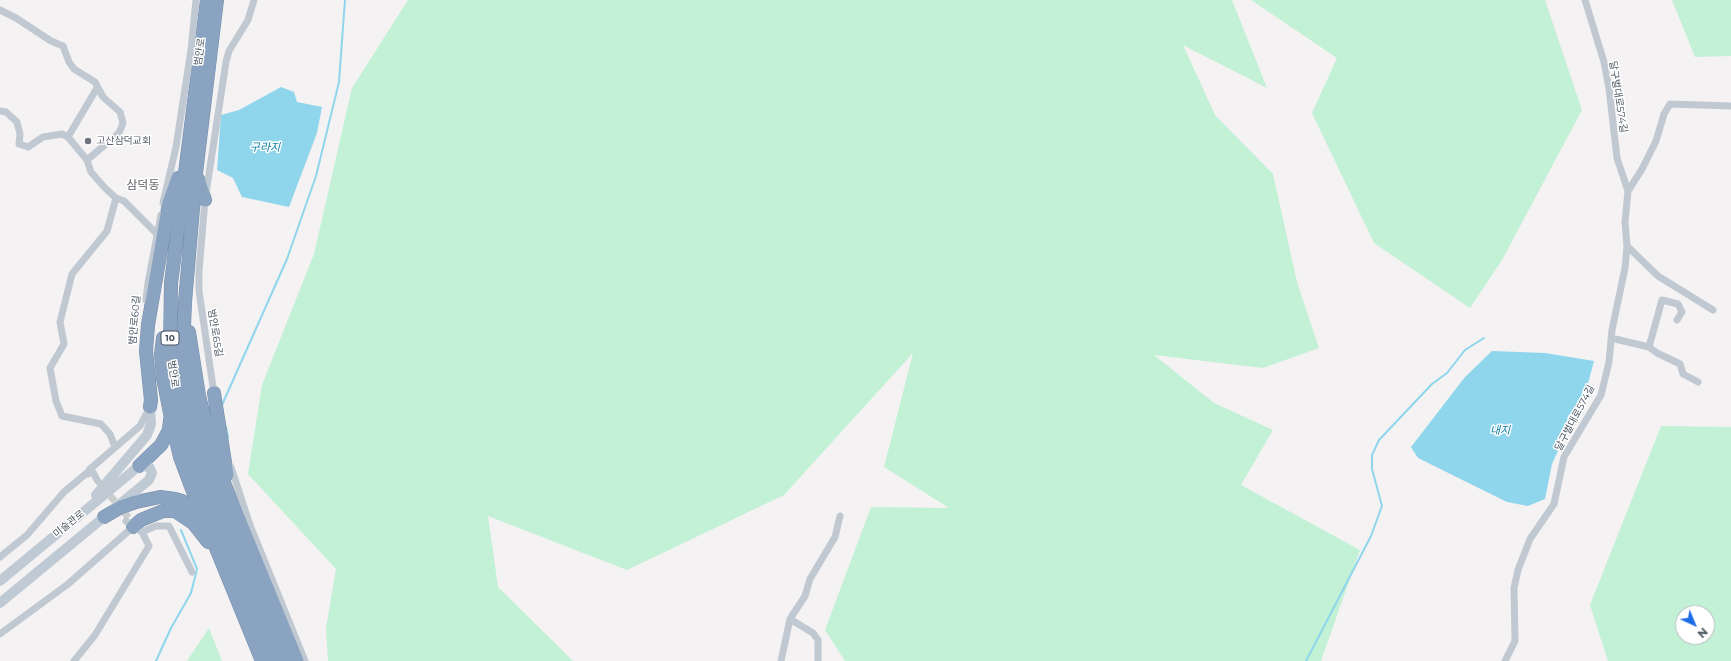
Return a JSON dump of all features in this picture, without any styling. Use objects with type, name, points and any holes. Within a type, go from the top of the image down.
[{"type":"highway","name":"범안로","points":[[207,0],[171,283],[170,351],[186,443],[202,490],[272,661]]},
{"type":"highway","name":"범안로","points":[[217,0],[196,173],[184,302],[183,350],[188,391],[199,440],[214,486],[286,661]]},
{"type":"highway","points":[[153,406],[151,400],[146,351],[148,324],[169,203],[187,150]]},
{"type":"highway","points":[[196,173],[204,200]]},
{"type":"highway","points":[[171,283],[161,354],[163,378],[171,418],[184,468],[262,661]]},
{"type":"highway","points":[[184,302],[202,411],[212,448],[231,500],[297,661]]},
{"type":"highway","points":[[209,393],[231,500]]},
{"type":"highway","points":[[139,466],[161,445],[169,430],[171,418]]},
{"type":"highway","points":[[104,517],[136,502],[160,497],[175,498],[182,501],[203,518]]},
{"type":"highway","points":[[132,524],[163,511],[175,511],[198,528],[218,555]]},
{"type":"main road","points":[[73,520],[147,435],[151,424],[153,406]]},
{"type":"main road","name":"미술관로","points":[[0,581],[139,466],[150,468],[152,473],[151,478],[0,603]]},
{"type":"street","name":"범안로60길","points":[[153,406],[145,393],[141,358],[148,283],[176,147],[191,50],[196,0]]},
{"type":"street","name":"범안로65길","points":[[254,0],[248,20],[229,51],[226,62],[204,200],[199,291],[209,393],[250,525],[305,661]]},
{"type":"street","name":"달구벌대로574길","points":[[1505,661],[1515,641],[1514,588],[1518,570],[1530,539],[1554,504],[1564,457],[1601,395],[1609,362],[1611,338],[1627,246],[1625,222],[1628,191],[1617,158],[1609,88],[1604,62],[1585,0]]},
{"type":"street","points":[[0,10],[16,18],[51,41],[64,46],[69,62],[74,69],[95,82],[103,97],[120,112],[122,123],[119,133],[87,160]]},
{"type":"street","points":[[68,137],[97,88]]},
{"type":"street","points":[[1628,191],[1642,169],[1656,141],[1664,114],[1670,104],[1731,106]]},
{"type":"street","points":[[0,111],[6,112],[17,122],[20,134],[19,144],[28,147],[43,137],[62,134],[68,137],[87,160],[91,172],[105,188],[116,198],[124,201],[157,234]]},
{"type":"street","points":[[115,447],[110,434],[101,424],[62,416],[56,401],[50,368],[64,344],[60,322],[72,274],[107,231],[116,198]]},
{"type":"street","points":[[1627,246],[1658,276],[1713,310]]},
{"type":"street","points":[[1678,304],[1684,293]]},
{"type":"street","points":[[1649,347],[1662,300],[1678,304],[1682,312],[1677,320]]},
{"type":"street","points":[[1611,338],[1649,347],[1657,354],[1680,364],[1683,374],[1698,382]]},
{"type":"street","points":[[0,557],[26,535],[64,492],[140,426],[153,406]]},
{"type":"street","points":[[88,472],[96,481]]},
{"type":"street","points":[[781,661],[790,619],[805,596],[810,579],[835,537],[840,516]]},
{"type":"street","points":[[74,661],[96,634],[149,546],[132,524]]},
{"type":"street","points":[[0,634],[68,584],[132,524],[169,526],[192,572]]},
{"type":"street","points":[[790,619],[813,633],[818,640],[818,661]]},
{"type":"green space","points":[[408,0],[1232,0],[1267,88],[1183,45],[1215,115],[1273,174],[1297,282],[1319,348],[1263,368],[1154,355],[1214,403],[1273,430],[1241,485],[1360,550],[1321,661],[845,661],[825,630],[871,507],[949,508],[884,467],[913,353],[784,495],[627,570],[488,516],[498,587],[573,661],[328,661],[326,629],[336,569],[248,474],[262,385],[314,254],[352,88]]},
{"type":"green space","points":[[1251,0],[1545,0],[1582,110],[1502,260],[1470,308],[1374,243],[1312,113],[1337,58]]},
{"type":"green space","points":[[1672,0],[1731,0],[1731,56],[1695,57]]},
{"type":"green space","points":[[1661,426],[1731,427],[1731,661],[1608,661],[1590,605]]},
{"type":"green space","points":[[209,628],[222,661],[187,661]]},
{"type":"water","name":"구라지","points":[[281,87],[294,92],[297,102],[322,107],[317,133],[289,207],[242,197],[233,178],[217,170],[221,115],[239,110]]},
{"type":"water","name":"내지","points":[[1492,351],[1545,353],[1594,361],[1587,387],[1552,464],[1545,499],[1528,506],[1507,502],[1418,458],[1411,447],[1465,377]]},
{"type":"waterway","points":[[222,405],[287,259],[316,176],[339,82],[345,0]]},
{"type":"waterway","points":[[1306,661],[1371,536],[1382,506],[1372,469],[1372,455],[1379,440],[1432,384],[1447,373],[1465,350],[1484,338]]},
{"type":"waterway","points":[[226,427],[228,438]]},
{"type":"waterway","points":[[156,661],[171,628],[191,593],[197,569],[181,530]]},
{"type":"tunnel","points":[[97,480],[129,518]]},
{"type":"place","name":"고산삼덕교회","points":[[88,141]]},
{"type":"district","name":"삼덕동","points":[[143,185]]}]
